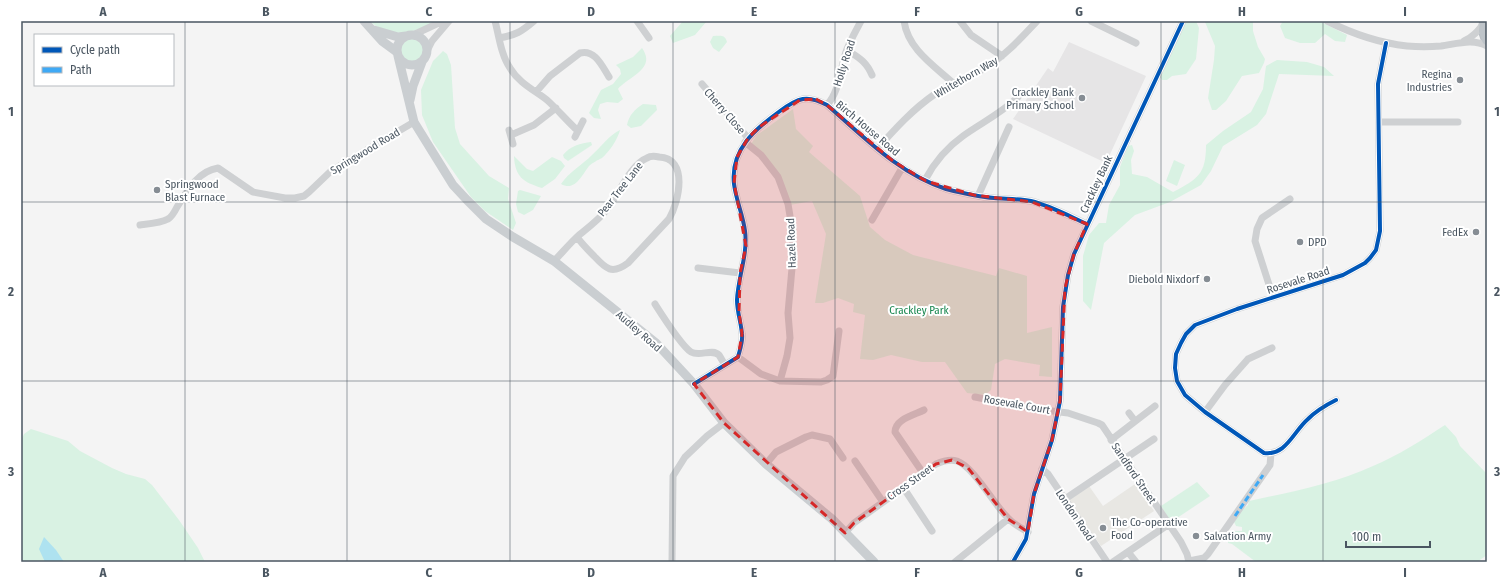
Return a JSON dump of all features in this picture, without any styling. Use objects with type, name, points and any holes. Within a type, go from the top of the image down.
[{"type":"highway","points":[[1485,21],[1484,31],[1487,40]]},
{"type":"main road","points":[[364,21],[371,29],[397,54],[402,61],[407,64],[416,65],[424,58],[426,45],[418,36],[411,35],[398,37],[371,29]]},
{"type":"main road","points":[[397,54],[400,41],[411,35]]},
{"type":"main road","name":"Audley Road","points":[[397,54],[414,122],[453,185],[467,200],[486,219],[512,237],[554,261],[656,343],[694,384],[724,423],[766,464],[820,508],[874,562]]},
{"type":"main road","name":"Audley Road","points":[[410,104],[413,86],[424,58]]},
{"type":"street","points":[[411,35],[443,21]]},
{"type":"street","points":[[424,58],[432,41],[449,21]]},
{"type":"street","points":[[495,21],[509,67],[524,84],[556,108],[576,134],[583,121]]},
{"type":"street","points":[[499,38],[519,33],[526,29],[534,21]]},
{"type":"street","points":[[637,21],[649,38]]},
{"type":"street","name":"Holly Road","points":[[827,105],[836,90],[847,50],[861,21]]},
{"type":"street","points":[[904,21],[908,36],[916,49],[953,83]]},
{"type":"street","name":"Whitethorn Way","points":[[877,149],[910,114],[934,94],[983,69],[1002,56],[1037,21]]},
{"type":"street","points":[[1091,21],[1136,43]]},
{"type":"street","name":"Crackley Bank","points":[[1013,562],[1023,545],[1028,532],[1034,494],[1052,440],[1060,401],[1063,307],[1074,254],[1183,21]]},
{"type":"street","points":[[1328,21],[1363,37],[1386,43],[1422,47],[1474,42],[1487,46]]},
{"type":"street","points":[[1460,43],[1474,35],[1485,21]]},
{"type":"street","points":[[963,22],[971,35],[1002,56]]},
{"type":"street","name":"Rosevale Road","points":[[1271,454],[1260,451],[1205,412],[1185,395],[1176,380],[1176,354],[1186,334],[1195,325],[1237,309],[1343,275],[1365,263],[1376,250],[1380,230],[1378,84],[1386,43]]},
{"type":"street","points":[[847,50],[867,65],[872,75]]},
{"type":"street","points":[[536,92],[550,76],[580,53],[585,51],[590,52],[593,55],[609,77]]},
{"type":"street","name":"Cherry Close","points":[[702,84],[746,140]]},
{"type":"street","points":[[925,180],[933,166],[949,147],[1001,112],[1018,97]]},
{"type":"street","name":"Birch House Road","points":[[738,357],[742,344],[742,334],[737,301],[740,273],[746,246],[745,229],[734,183],[734,170],[737,157],[746,140],[759,127],[792,102],[812,99],[827,105],[877,149],[902,168],[925,180],[946,188],[978,196],[1017,199],[1032,202],[1061,211],[1087,224]]},
{"type":"street","points":[[513,144],[510,132],[534,125],[556,108]]},
{"type":"street","name":"Springwood Road","points":[[140,225],[167,220],[172,216],[188,189],[199,177],[210,169],[218,168],[253,192],[285,198],[304,196],[331,171],[414,122]]},
{"type":"street","points":[[1379,122],[1458,122]]},
{"type":"street","points":[[978,196],[1009,127]]},
{"type":"street","name":"Hazel Road","points":[[746,140],[761,155],[778,177],[788,204],[792,228],[794,257],[788,313],[790,338],[780,381]]},
{"type":"street","name":"Pear Tree Lane","points":[[554,261],[577,237],[607,210],[634,168],[640,162],[647,158],[663,157],[670,159],[675,164],[678,171],[678,186],[676,204],[673,212],[669,219],[628,263],[615,270],[604,267],[577,237]]},
{"type":"street","points":[[872,220],[902,168]]},
{"type":"street","points":[[1273,297],[1255,241],[1257,229],[1262,218],[1290,199]]},
{"type":"street","points":[[698,268],[740,273]]},
{"type":"street","points":[[655,304],[689,349],[697,354],[715,352],[718,354],[725,366]]},
{"type":"street","points":[[694,384],[738,357],[761,374],[780,381],[821,382],[827,380],[833,376],[839,331]]},
{"type":"street","points":[[1205,412],[1225,385],[1248,359],[1272,348]]},
{"type":"street","name":"Rosevale Court","points":[[975,397],[1036,409],[1058,411]]},
{"type":"street","points":[[1189,561],[1204,558],[1263,476],[1270,465],[1271,454],[1284,447],[1308,419],[1326,405],[1336,400]]},
{"type":"street","points":[[1111,440],[1155,406]]},
{"type":"street","points":[[923,473],[895,432],[895,429],[898,422],[924,410]]},
{"type":"street","name":"Sandford Street","points":[[1058,411],[1068,412],[1098,422],[1102,425],[1181,542],[1189,561]]},
{"type":"street","points":[[1129,414],[1136,421]]},
{"type":"street","points":[[672,562],[673,476],[685,457],[707,436],[724,423]]},
{"type":"street","points":[[766,464],[776,452],[812,435],[830,439],[843,458]]},
{"type":"street","points":[[1065,499],[1154,439]]},
{"type":"street","name":"Cross Street","points":[[845,533],[854,523],[923,473],[941,461],[952,460],[959,462],[968,468],[1008,519],[1028,532]]},
{"type":"street","points":[[855,461],[883,502]]},
{"type":"street","name":"London Road","points":[[1042,469],[1048,474],[1107,562]]},
{"type":"street","points":[[903,487],[932,531]]},
{"type":"street","points":[[955,562],[1008,519]]},
{"type":"street","points":[[1114,562],[1169,524]]},
{"type":"street","points":[[1128,552],[1136,562]]},
{"type":"highlighted area","points":[[816,99],[827,105],[893,161],[926,181],[974,195],[1032,202],[1087,224],[1074,254],[1065,288],[1060,401],[1052,440],[1034,494],[1028,532],[1008,519],[968,468],[952,460],[936,464],[854,523],[845,533],[724,423],[694,384],[738,357],[742,334],[739,312],[740,273],[746,246],[734,183],[737,157],[748,138],[759,127],[800,100]]},
{"type":"shaded area","name":"Crackley Bank Primary School","points":[[1069,42],[1146,76],[1106,163],[1013,119],[1048,68],[1053,72]]},
{"type":"shaded area","points":[[1135,484],[1154,511],[1101,546],[1069,500],[1089,486],[1103,506]]},
{"type":"green space","points":[[369,21],[438,21],[420,29],[403,33],[395,33],[378,27]]},
{"type":"green space","points":[[683,21],[707,21],[695,35],[673,43],[670,36]]},
{"type":"green space","points":[[1186,21],[1196,21],[1199,28],[1196,59],[1186,74],[1172,76],[1167,80],[1162,80],[1160,77]]},
{"type":"green space","points":[[1253,21],[1253,31],[1258,47],[1265,59],[1259,73],[1242,76],[1226,101],[1216,110],[1212,110],[1208,98],[1215,46],[1205,22]]},
{"type":"green space","points":[[1283,21],[1319,21],[1347,35],[1345,42],[1335,41],[1325,34],[1315,43],[1300,43],[1285,38],[1280,26]]},
{"type":"green space","points":[[713,36],[722,36],[726,39],[727,42],[719,52],[713,48],[710,42]]},
{"type":"green space","points":[[412,39],[420,42],[423,50],[420,58],[412,61],[404,58],[401,50],[404,42]]},
{"type":"green space","points":[[642,48],[646,55],[646,62],[644,67],[639,72],[618,89],[623,99],[618,103],[607,102],[600,104],[598,110],[601,119],[594,118],[589,113],[601,90],[613,84],[621,74],[620,69],[616,65],[633,57]]},
{"type":"green space","points":[[443,51],[447,54],[451,65],[455,128],[460,144],[489,176],[509,188],[508,199],[516,223],[513,230],[485,211],[471,197],[433,142],[422,115],[421,90],[433,61]]},
{"type":"green space","points":[[1277,60],[1307,62],[1324,67],[1334,76],[1279,74],[1266,114],[1257,125],[1223,146],[1211,171],[1201,185],[1170,202],[1135,215],[1104,243],[1091,310],[1083,301],[1083,256],[1089,235],[1099,223],[1106,223],[1109,205],[1120,185],[1120,167],[1128,146],[1132,145],[1134,151],[1131,160],[1132,174],[1147,177],[1173,192],[1189,183],[1199,174],[1202,169],[1206,155],[1206,145],[1223,131],[1251,112],[1263,89],[1266,66]]},
{"type":"green space","points":[[643,104],[656,105],[657,110],[641,126],[631,128],[627,125],[629,118],[635,110]]},
{"type":"green space","name":"Crackley Park","points":[[793,109],[796,129],[813,146],[809,152],[860,196],[870,227],[885,240],[913,255],[996,276],[999,268],[1027,276],[1027,333],[1052,327],[1052,377],[1039,376],[1040,365],[1005,359],[995,364],[991,390],[985,395],[967,393],[945,362],[922,362],[891,355],[873,360],[860,359],[865,315],[853,312],[854,304],[838,298],[823,303],[815,303],[826,234],[812,201],[790,205],[785,190],[751,144],[757,135]]},
{"type":"green space","points":[[620,130],[615,141],[607,152],[602,158],[589,166],[578,181],[570,186],[561,184],[609,138]]},
{"type":"green space","points":[[591,142],[592,145],[568,161],[564,158],[563,155],[572,147]]},
{"type":"green space","points":[[514,156],[527,169],[533,171],[552,157],[561,161],[565,166],[555,179],[542,188],[521,178],[516,169]]},
{"type":"green space","points":[[1174,160],[1185,165],[1177,186],[1166,181]]},
{"type":"green space","points":[[520,190],[541,196],[533,210],[524,215],[518,212],[516,204],[518,191]]},
{"type":"green space","points":[[1445,425],[1456,437],[1460,446],[1487,474],[1487,555],[1477,562],[1256,562],[1232,544],[1228,543],[1228,539],[1233,531],[1242,531],[1242,527],[1236,526],[1234,522],[1239,513],[1248,505],[1249,501],[1312,487],[1343,478],[1383,462],[1419,442]]},
{"type":"green space","points":[[31,429],[68,441],[80,451],[112,468],[126,474],[145,479],[152,485],[179,520],[198,548],[205,562],[21,562],[21,441],[24,434]]},
{"type":"green space","points":[[1197,482],[1210,496],[1171,522],[1161,506]]},
{"type":"water","points":[[44,537],[56,550],[64,562],[45,562],[39,549]]},
{"type":"marked path","points":[[1235,516],[1263,475]]},
{"type":"cycle path","points":[[1013,562],[1026,539],[1034,494],[1052,440],[1060,401],[1063,307],[1068,275],[1074,254],[1183,21]]},
{"type":"cycle path","points":[[1336,400],[1321,408],[1311,416],[1284,447],[1272,453],[1264,453],[1205,412],[1185,395],[1177,381],[1175,368],[1176,354],[1186,334],[1195,325],[1237,309],[1343,275],[1365,263],[1376,250],[1380,231],[1378,84],[1386,43]]},
{"type":"cycle path","points":[[694,384],[738,357],[742,343],[737,300],[746,240],[734,184],[736,161],[740,151],[753,133],[780,111],[798,100],[814,99],[827,105],[869,142],[897,164],[929,182],[946,189],[976,196],[1031,201],[1053,208],[1087,224]]},
{"type":"place","name":"Regina Industries","points":[[1460,80]]},
{"type":"place","name":"Crackley Bank Primary School","points":[[1082,98]]},
{"type":"place","name":"Springwood Blast Furnace","points":[[157,190]]},
{"type":"place","name":"FedEx","points":[[1476,232]]},
{"type":"place","name":"DPD","points":[[1300,242]]},
{"type":"place","name":"Diebold Nixdorf","points":[[1207,279]]},
{"type":"place","name":"The Co-operative Food","points":[[1103,528]]},
{"type":"place","name":"Salvation Army","points":[[1196,536]]}]
